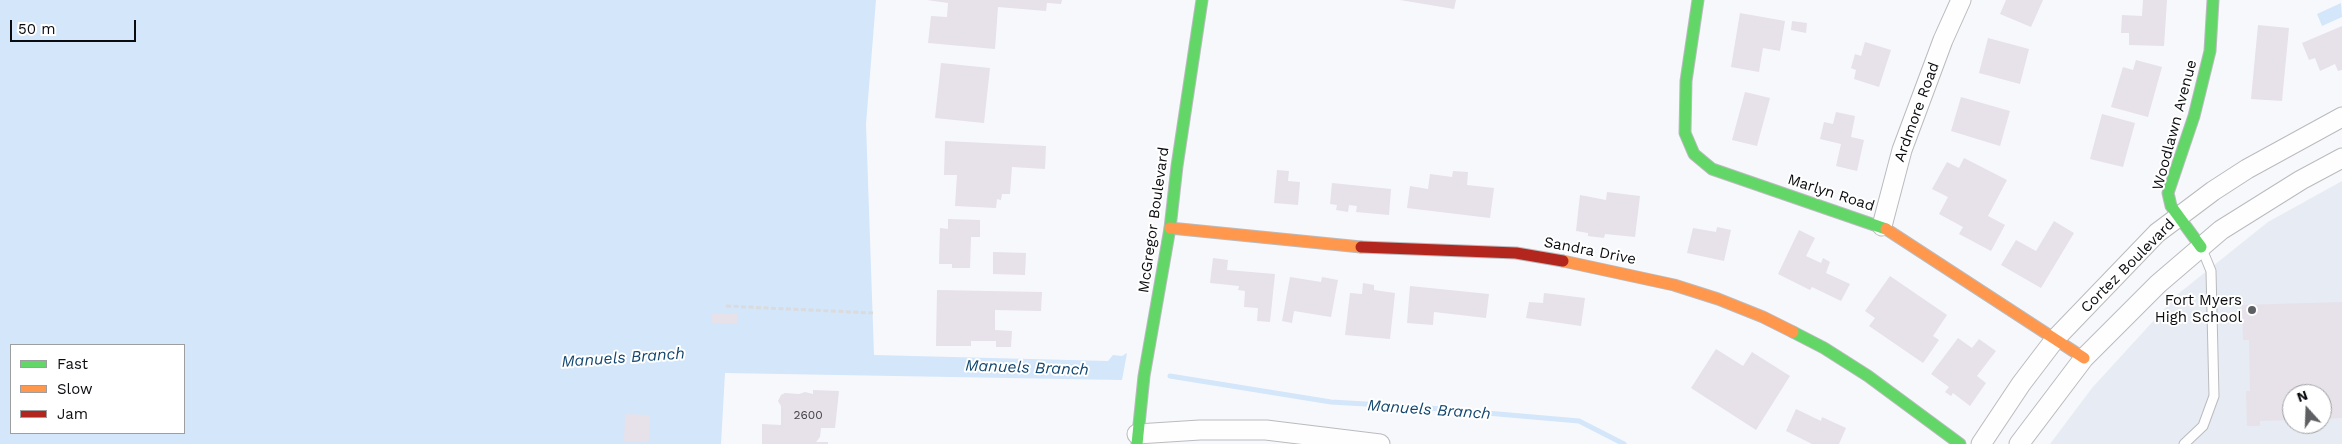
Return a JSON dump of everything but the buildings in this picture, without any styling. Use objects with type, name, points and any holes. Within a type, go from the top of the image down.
[{"type":"street","name":"McGregor Boulevard","points":[[1137,439],[1144,376],[1170,228],[1177,166],[1202,0]]},
{"type":"street","name":"Marlyn Road","points":[[1698,0],[1686,81],[1685,133],[1694,154],[1712,169],[1743,181],[1882,226],[2084,358]]},
{"type":"street","name":"Ardmore Road","points":[[1882,226],[1902,150],[1943,40],[1961,0]]},
{"type":"street","name":"Woodlawn Avenue","points":[[2201,247],[2171,206],[2168,193],[2194,116],[2210,51],[2213,0]]},
{"type":"street","name":"Cortez Boulevard","points":[[1981,444],[2021,384],[2056,338],[2151,240],[2178,216],[2247,169],[2305,136],[2342,118]]},
{"type":"street","points":[[2019,444],[2084,358],[2158,284],[2201,247],[2237,220],[2301,180],[2342,158]]},
{"type":"street","name":"Sandra Drive","points":[[1170,228],[1336,246],[1516,253],[1584,264],[1674,285],[1727,302],[1797,333],[1868,376],[1960,444]]},
{"type":"street","points":[[1137,439],[1200,430],[1266,430],[1380,444]]},
{"type":"lane","points":[[2184,444],[2203,426],[2214,396],[2211,271],[2201,247]]},
{"type":"path","points":[[726,306],[872,313]]},
{"type":"shaded area","name":"Fort Myers High School","points":[[2342,181],[2342,444],[2050,444],[2092,388],[2178,294],[2268,222]]},
{"type":"water","points":[[0,0],[876,0],[866,124],[874,355],[1108,361],[1113,355],[1122,356],[1127,353],[1122,380],[725,373],[721,444],[0,444]]},
{"type":"water","points":[[2341,3],[2342,17],[2322,26],[2317,14]]},
{"type":"waterway","name":"Manuels Branch","points":[[1170,376],[1331,402],[1417,407],[1579,421],[1624,444]]},
{"type":"traffic: fast","points":[[1137,444],[1144,376],[1170,228],[1177,166],[1202,0]]},
{"type":"traffic: fast","points":[[1698,0],[1686,81],[1685,133],[1694,154],[1712,169],[1886,229]]},
{"type":"traffic: fast","points":[[2201,247],[2171,206],[2168,193],[2194,116],[2210,51],[2213,0]]},
{"type":"traffic: fast","points":[[1793,332],[1824,348],[1868,376],[1960,444]]},
{"type":"traffic: slow","points":[[1170,228],[1361,247]]},
{"type":"traffic: slow","points":[[1886,229],[2084,358]]},
{"type":"traffic: slow","points":[[1563,261],[1674,285],[1718,299],[1763,317],[1793,332]]},
{"type":"traffic: jam","points":[[1361,247],[1516,253],[1563,261]]},
{"type":"place","name":"Fort Myers High School","points":[[2252,310]]}]
